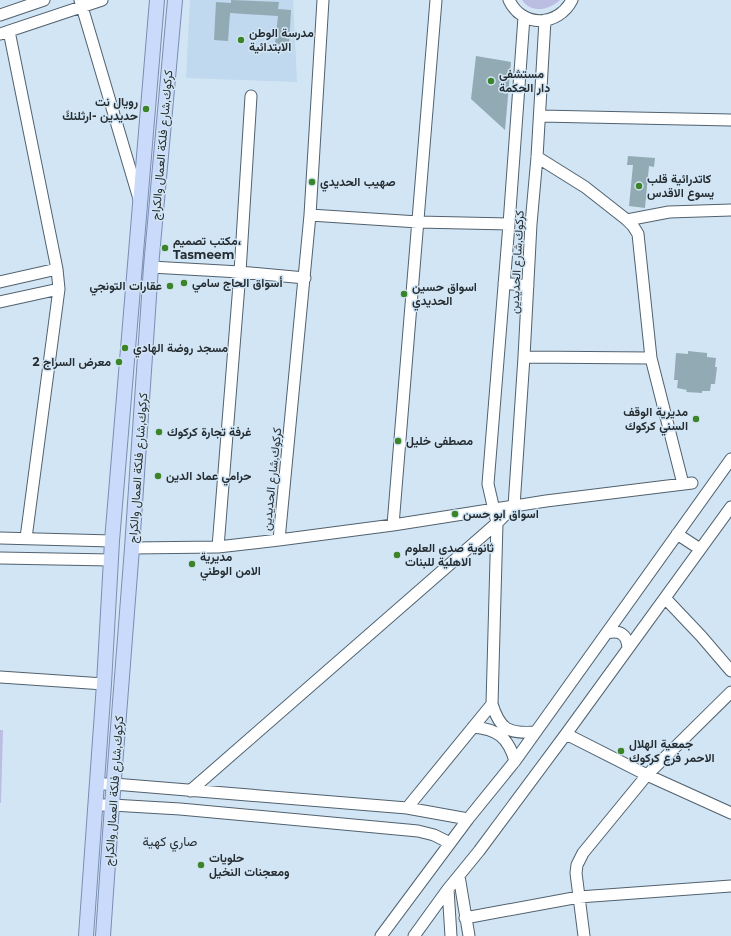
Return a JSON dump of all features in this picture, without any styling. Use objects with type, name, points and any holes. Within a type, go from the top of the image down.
[{"type":"main road","name":"كركوك,شارع فلكة العمال والكراج","points":[[86,936],[94,805],[104,684],[112,541],[157,0]]},
{"type":"main road","name":"كركوك,شارع فلكة العمال والكراج","points":[[103,936],[151,267],[175,0]]},
{"type":"street","points":[[0,14],[18,4],[44,0]]},
{"type":"street","points":[[26,538],[59,289],[57,269],[4,32],[81,3],[102,0]]},
{"type":"street","name":"كركوك,شارع الحديدين","points":[[279,540],[305,278],[323,0]]},
{"type":"street","points":[[393,525],[436,0]]},
{"type":"street","points":[[509,0],[516,12],[524,17],[534,20],[554,18],[561,14],[573,0]]},
{"type":"street","points":[[81,3],[140,205]]},
{"type":"street","name":"كركوك,شارع الحديدين","points":[[492,704],[496,523],[488,484],[524,17]]},
{"type":"street","name":"كركوك,شارع الحديدين","points":[[514,506],[545,20]]},
{"type":"street","points":[[218,547],[240,272],[251,96]]},
{"type":"street","points":[[540,116],[731,120]]},
{"type":"street","points":[[132,548],[218,547],[279,540],[393,525],[546,501],[688,484],[651,358],[638,234],[627,220],[585,187],[537,157]]},
{"type":"street","points":[[627,220],[669,212],[731,210]]},
{"type":"street","name":"كركوك,شارع الحديدين","points":[[310,215],[418,222],[509,224]]},
{"type":"street","points":[[151,267],[240,272],[305,278]]},
{"type":"street","points":[[0,282],[57,269]]},
{"type":"street","points":[[504,283],[528,286]]},
{"type":"street","points":[[0,302],[59,289]]},
{"type":"street","points":[[524,357],[651,358]]},
{"type":"street","points":[[381,936],[468,819],[515,761],[731,458]]},
{"type":"street","points":[[190,791],[514,506]]},
{"type":"street","points":[[414,936],[566,734],[731,507]]},
{"type":"street","points":[[677,534],[700,549]]},
{"type":"street","points":[[0,538],[112,541]]},
{"type":"street","points":[[0,558],[111,560]]},
{"type":"street","points":[[665,598],[701,636],[731,671]]},
{"type":"street","points":[[607,633],[617,632],[623,634],[627,641],[628,648]]},
{"type":"street","points":[[0,677],[104,684]]},
{"type":"street","points":[[584,936],[576,873],[580,858],[647,775],[731,692]]},
{"type":"street","points":[[407,808],[492,704],[499,722],[511,731],[520,734],[536,732]]},
{"type":"street","points":[[473,727],[490,730],[503,738],[509,745],[515,761]]},
{"type":"street","points":[[566,734],[647,775],[731,813]]},
{"type":"street","points":[[96,784],[114,784],[407,808],[468,819]]},
{"type":"street","points":[[94,805],[180,809],[418,831],[434,835],[450,843]]},
{"type":"street","points":[[459,876],[469,936]]},
{"type":"street","points":[[465,918],[578,897],[731,886]]},
{"type":"street","points":[[448,889],[451,936]]},
{"type":"shaded area","name":"مدرسة الوطن الابتدائية","points":[[190,0],[293,0],[297,82],[186,78]]},
{"type":"shaded area","points":[[522,0],[560,0],[546,8],[536,9],[526,4]]},
{"type":"shaded area","points":[[0,730],[3,730],[1,803],[0,803]]},
{"type":"building","points":[[231,0],[279,2],[278,9],[291,10],[289,45],[275,44],[278,16],[230,13],[228,41],[214,40],[216,2],[231,3]]},
{"type":"building","name":"مستشفى دار الحكمة","points":[[476,56],[511,62],[505,130],[471,99]]},
{"type":"building","name":"كاتدرائية قلب يسوع الاقدس","points":[[628,156],[655,158],[654,167],[649,166],[645,208],[629,206],[633,165],[627,165]]},
{"type":"building","points":[[688,351],[707,353],[707,357],[716,358],[715,367],[717,367],[715,384],[711,384],[710,391],[702,391],[702,393],[686,392],[687,390],[677,388],[678,380],[674,380],[676,353],[688,354]]},
{"type":"place","name":"مدرسة الوطن الابتدائية","points":[[241,40]]},
{"type":"place","name":"مستشفى دار الحكمة","points":[[491,81]]},
{"type":"place","name":"رويال نت حديدين -ارثلنكً","points":[[146,109]]},
{"type":"place","name":"صهيب الحديدي","points":[[312,182]]},
{"type":"place","name":"كاتدرائية قلب يسوع الاقدس","points":[[639,186]]},
{"type":"place","name":"مكتب تصميم، Tasmeem","points":[[165,248]]},
{"type":"place","name":"أسواق الحاج سامي","points":[[184,283]]},
{"type":"place","name":"عقارات التونجي","points":[[170,286]]},
{"type":"place","name":"اسواق حسين الحديدي","points":[[404,294]]},
{"type":"place","name":"مسجد روضة الهادي","points":[[125,348]]},
{"type":"place","name":"معرض السراج 2","points":[[119,362]]},
{"type":"place","name":"مديرية الوقف السني كركوك","points":[[696,419]]},
{"type":"place","name":"غرفة تجارة كركوك","points":[[159,432]]},
{"type":"place","name":"مصطفى خليل","points":[[398,441]]},
{"type":"place","name":"حرامي عماد الدين","points":[[158,476]]},
{"type":"place","name":"اسواق ابو حسن","points":[[455,514]]},
{"type":"place","name":"ثانوية صدى العلوم الاهلية للبنات","points":[[397,555]]},
{"type":"place","name":"مديرية الامن الوطني","points":[[192,564]]},
{"type":"place","name":"جمعية الهلال الاحمر فرع كركوك","points":[[621,751]]},
{"type":"place","name":"حلويات ومعجنات النخيل","points":[[201,865]]},
{"type":"district","name":"صاري كهية","points":[[170,841]]}]
